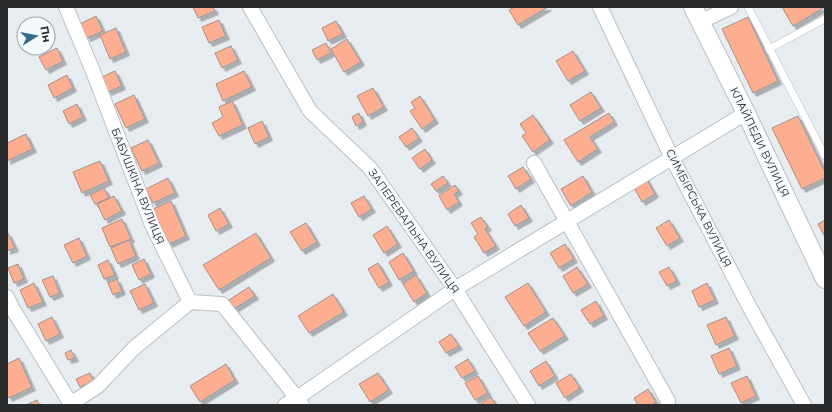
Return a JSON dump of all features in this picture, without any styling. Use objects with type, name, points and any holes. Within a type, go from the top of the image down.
[{"type":"street","name":"БАБУШКІНА ВУЛИЦЯ","points":[[66,7],[152,225],[190,302]]},
{"type":"street","name":"ЗАПЕРЕВАЛЬНА ВУЛИЦЯ","points":[[250,7],[310,111],[370,168],[455,288],[528,405]]},
{"type":"street","name":"СИМБІРСЬКА ВУЛИЦЯ","points":[[600,7],[672,158],[750,308],[804,405]]},
{"type":"street","points":[[696,15],[731,7]]},
{"type":"street","name":"КЛАЙПЕДИ ВУЛИЦЯ","points":[[696,15],[746,113],[825,279]]},
{"type":"street","points":[[285,405],[299,401],[455,288],[746,113]]},
{"type":"street","points":[[534,163],[665,403]]},
{"type":"street","points":[[7,298],[70,404],[98,386],[134,348],[190,302],[222,304],[299,401]]},
{"type":"lane","points":[[748,7],[825,156]]},
{"type":"lane","points":[[769,49],[825,19]]},
{"type":"building","points":[[193,7],[213,7],[215,11],[198,18]]},
{"type":"building","points":[[514,7],[548,7],[518,25],[509,10]]},
{"type":"building","points":[[782,7],[825,7],[793,26]]},
{"type":"building","points":[[96,16],[103,31],[87,38],[80,24]]},
{"type":"building","points":[[748,17],[778,81],[753,93],[722,29]]},
{"type":"building","points":[[219,20],[226,36],[209,43],[202,27]]},
{"type":"building","points":[[336,21],[343,34],[328,41],[322,28]]},
{"type":"building","points":[[116,28],[126,52],[110,59],[100,35]]},
{"type":"building","points":[[347,39],[361,62],[344,72],[331,49]]},
{"type":"building","points":[[326,43],[331,53],[317,60],[312,50]]},
{"type":"building","points":[[231,46],[238,60],[222,68],[215,53]]},
{"type":"building","points":[[56,48],[63,61],[46,70],[39,57],[56,56]]},
{"type":"building","points":[[573,51],[585,71],[568,81],[556,61]]},
{"type":"building","points":[[115,71],[122,86],[108,92],[102,77]]},
{"type":"building","points":[[244,71],[252,87],[223,101],[216,84]]},
{"type":"building","points":[[67,75],[73,88],[54,98],[48,85]]},
{"type":"building","points":[[373,88],[384,107],[368,116],[357,96]]},
{"type":"building","points":[[591,92],[601,108],[580,121],[570,105]]},
{"type":"building","points":[[134,95],[145,119],[126,128],[115,104]]},
{"type":"building","points":[[420,96],[435,120],[422,129],[410,111],[415,108],[411,102]]},
{"type":"building","points":[[232,101],[243,125],[219,136],[212,123],[223,117],[219,107]]},
{"type":"building","points":[[77,104],[83,117],[69,124],[63,111]]},
{"type":"building","points":[[359,113],[363,122],[356,126],[352,117]]},
{"type":"building","points":[[609,113],[614,122],[590,137],[598,149],[578,162],[564,140]]},
{"type":"building","points":[[533,115],[550,140],[533,152],[522,136],[526,133],[520,124]]},
{"type":"building","points":[[798,116],[825,172],[825,178],[802,189],[772,128]]},
{"type":"building","points":[[262,121],[269,137],[255,144],[248,128]]},
{"type":"building","points":[[412,128],[419,138],[406,147],[399,137]]},
{"type":"building","points":[[26,134],[33,149],[7,161],[7,143]]},
{"type":"building","points":[[148,140],[159,163],[142,171],[131,148]]},
{"type":"building","points":[[425,149],[432,160],[420,169],[412,158]]},
{"type":"building","points":[[100,161],[109,181],[82,193],[73,172]]},
{"type":"building","points":[[523,167],[531,179],[516,189],[508,176]]},
{"type":"building","points":[[443,176],[448,183],[436,191],[431,184]]},
{"type":"building","points":[[583,176],[592,192],[571,206],[561,189]]},
{"type":"building","points":[[645,176],[655,194],[642,202],[632,184]]},
{"type":"building","points":[[168,178],[175,193],[153,203],[146,189]]},
{"type":"building","points":[[455,185],[459,191],[454,194],[459,202],[447,210],[439,196]]},
{"type":"building","points":[[104,188],[109,198],[95,204],[90,195]]},
{"type":"building","points":[[114,196],[122,211],[105,220],[97,204]]},
{"type":"building","points":[[364,196],[372,209],[359,217],[351,203]]},
{"type":"building","points":[[171,201],[186,236],[169,244],[153,209]]},
{"type":"building","points":[[521,205],[529,218],[515,226],[508,214]]},
{"type":"building","points":[[220,208],[229,224],[216,231],[208,215]]},
{"type":"building","points":[[481,217],[488,227],[485,229],[496,246],[484,253],[474,237],[478,234],[471,223]]},
{"type":"building","points":[[122,219],[131,239],[110,247],[102,228]]},
{"type":"building","points":[[669,220],[680,238],[667,246],[656,228]]},
{"type":"building","points":[[825,220],[825,237],[818,224]]},
{"type":"building","points":[[306,223],[317,242],[302,251],[290,232]]},
{"type":"building","points":[[387,226],[398,244],[384,253],[373,235]]},
{"type":"building","points":[[7,233],[15,248],[7,251]]},
{"type":"building","points":[[256,233],[271,258],[219,290],[203,265]]},
{"type":"building","points":[[79,238],[87,256],[73,263],[64,245]]},
{"type":"building","points":[[129,240],[136,256],[118,264],[111,248]]},
{"type":"building","points":[[565,244],[574,259],[559,268],[550,253]]},
{"type":"building","points":[[403,253],[414,271],[399,280],[389,262]]},
{"type":"building","points":[[144,259],[151,274],[139,280],[132,265]]},
{"type":"building","points":[[108,260],[115,275],[104,279],[98,265]]},
{"type":"building","points":[[378,263],[389,282],[379,288],[368,269]]},
{"type":"building","points":[[18,264],[24,279],[14,283],[8,268]]},
{"type":"building","points":[[577,267],[588,284],[573,293],[563,276]]},
{"type":"building","points":[[669,267],[677,281],[667,286],[659,272]]},
{"type":"building","points":[[416,275],[427,293],[414,302],[403,284]]},
{"type":"building","points":[[53,276],[60,293],[50,297],[42,280]]},
{"type":"building","points":[[117,279],[122,291],[113,295],[108,283]]},
{"type":"building","points":[[34,283],[43,302],[28,308],[20,290]]},
{"type":"building","points":[[528,283],[546,312],[524,326],[505,297]]},
{"type":"building","points":[[707,283],[715,300],[699,307],[692,291]]},
{"type":"building","points":[[145,284],[154,303],[139,310],[130,291]]},
{"type":"building","points":[[249,287],[255,296],[234,309],[229,300]]},
{"type":"building","points":[[333,294],[344,312],[309,333],[298,316]]},
{"type":"building","points":[[596,301],[604,316],[590,324],[581,310]]},
{"type":"building","points":[[52,317],[60,334],[46,341],[38,324]]},
{"type":"building","points":[[726,317],[735,336],[716,345],[707,325]]},
{"type":"building","points":[[553,318],[565,336],[540,351],[528,333]]},
{"type":"building","points":[[451,334],[459,346],[446,353],[439,342]]},
{"type":"building","points":[[729,348],[737,366],[719,374],[711,356]]},
{"type":"building","points":[[71,350],[75,358],[68,360],[65,353]]},
{"type":"building","points":[[19,358],[32,387],[9,398],[7,395],[7,364]]},
{"type":"building","points":[[468,359],[475,371],[462,378],[455,367]]},
{"type":"building","points":[[546,361],[555,376],[539,386],[530,371]]},
{"type":"building","points":[[226,364],[235,380],[200,402],[190,386]]},
{"type":"building","points":[[90,373],[94,381],[80,387],[76,379]]},
{"type":"building","points":[[378,373],[389,390],[370,402],[359,384]]},
{"type":"building","points":[[571,374],[580,388],[565,398],[556,383]]},
{"type":"building","points":[[478,376],[488,393],[475,400],[465,383]]},
{"type":"building","points":[[747,376],[756,396],[741,403],[731,383]]},
{"type":"building","points":[[648,389],[656,402],[651,405],[638,405],[634,398]]},
{"type":"building","points":[[491,397],[496,405],[479,405]]},
{"type":"building","points":[[37,400],[39,405],[26,405]]}]
